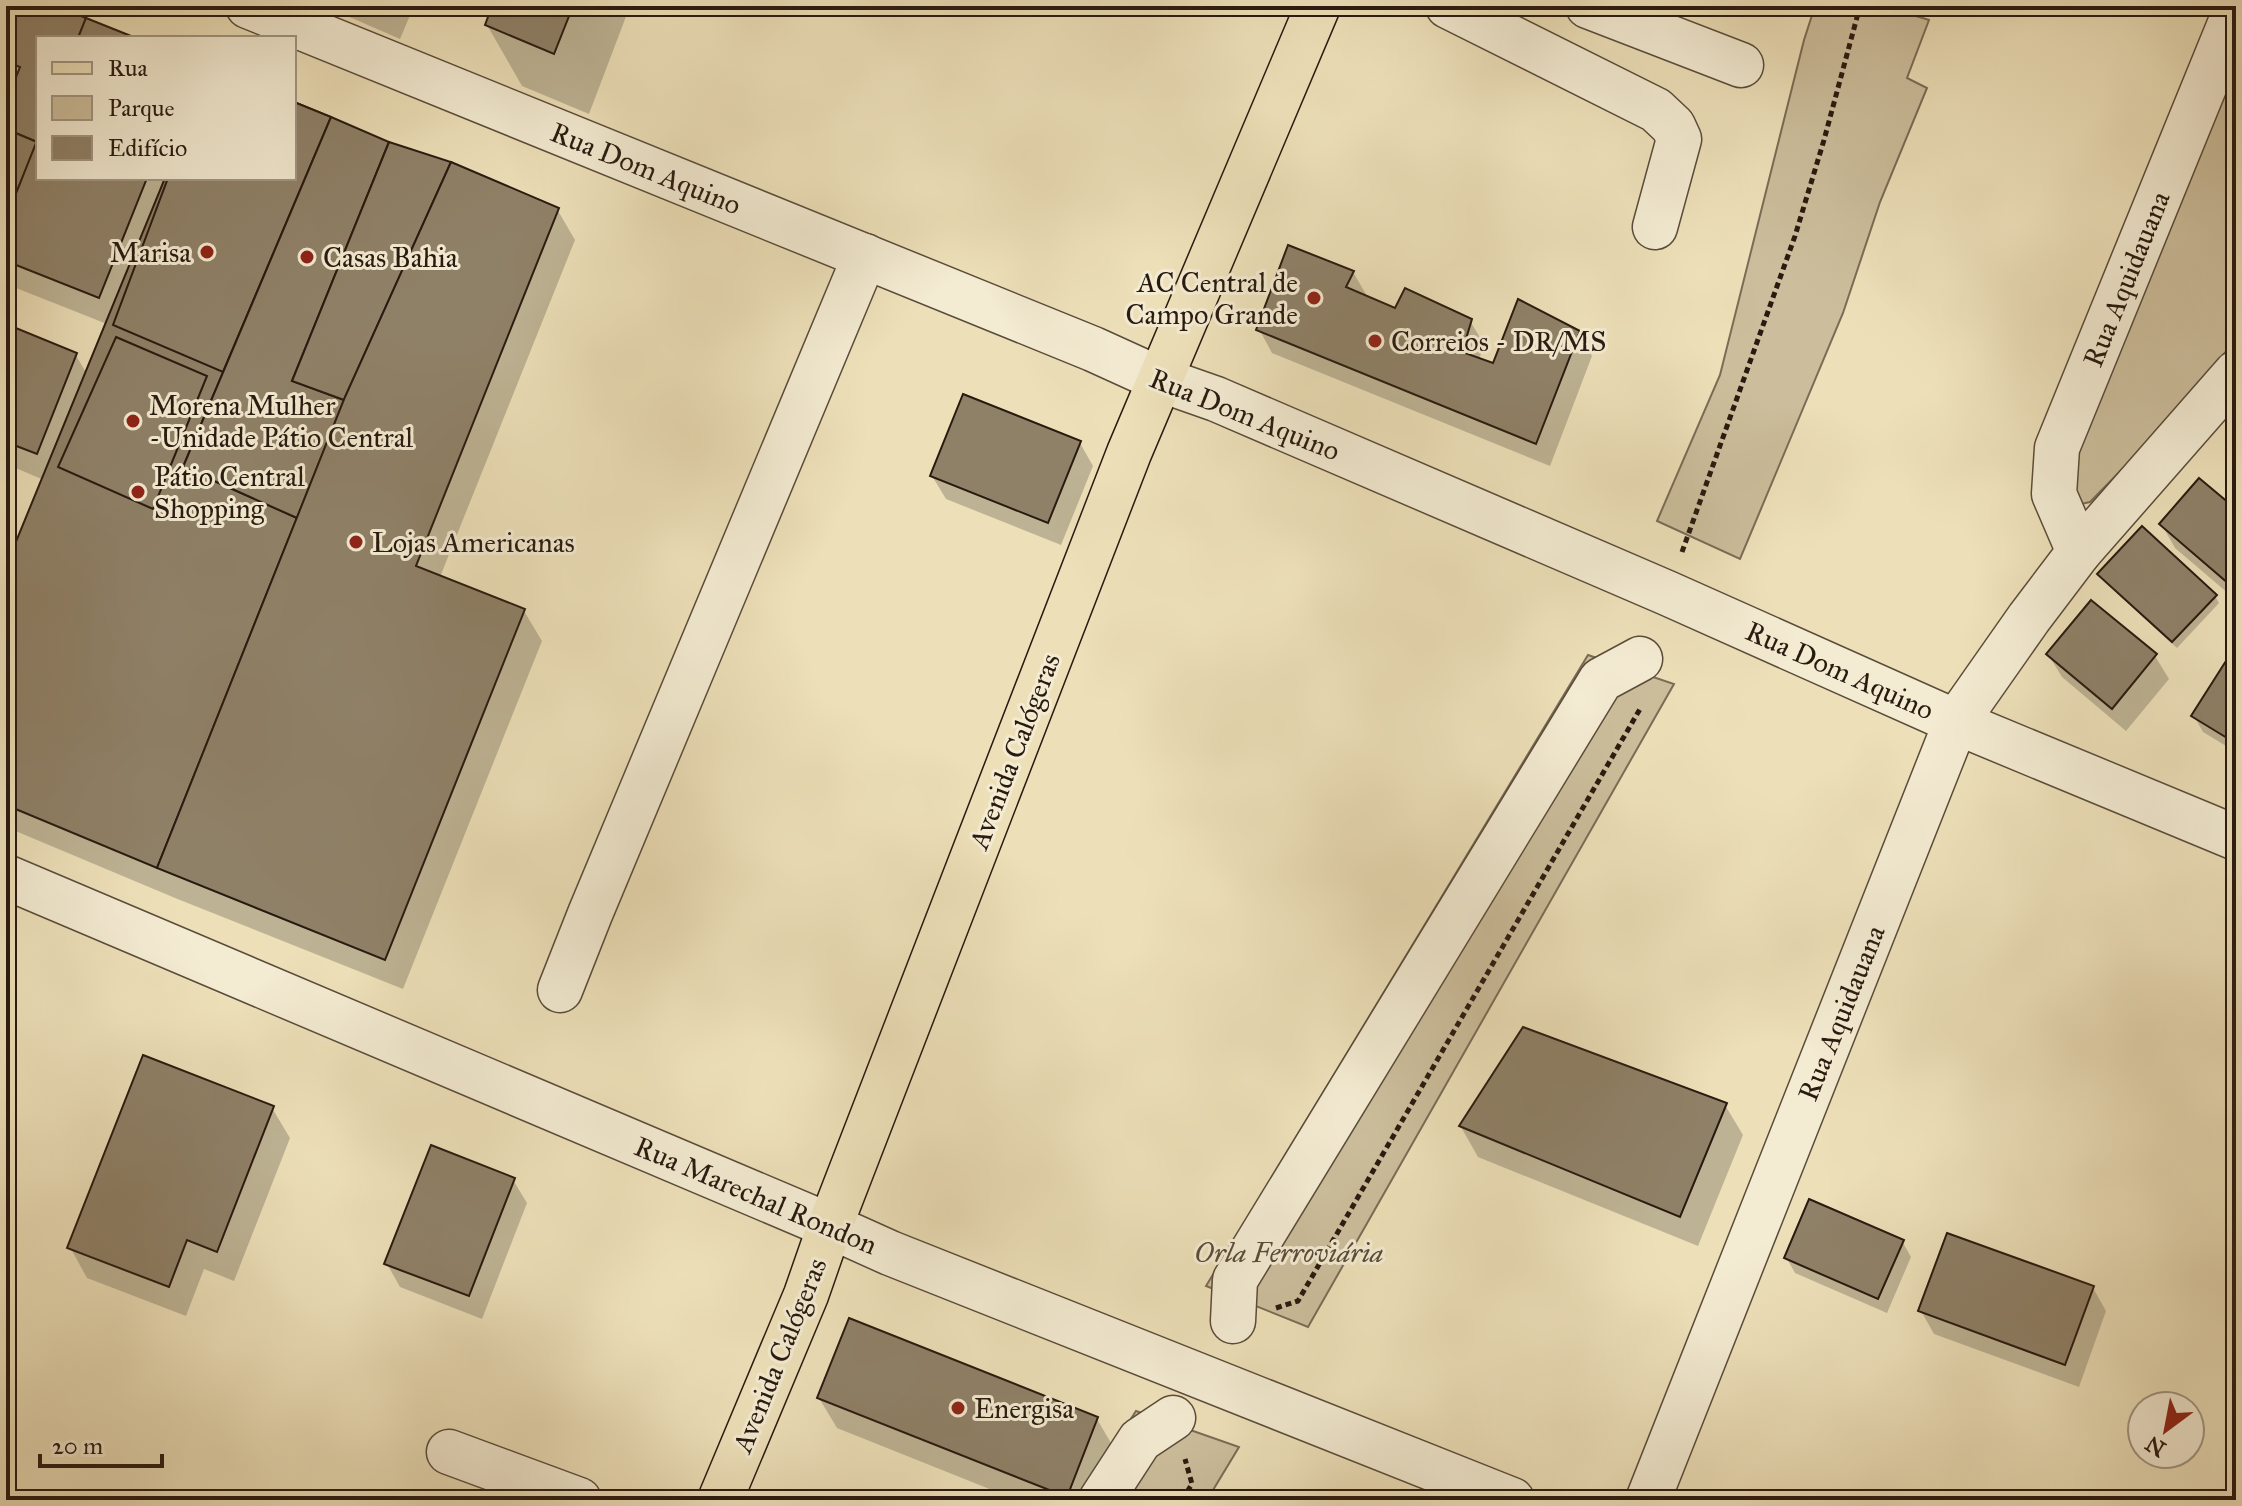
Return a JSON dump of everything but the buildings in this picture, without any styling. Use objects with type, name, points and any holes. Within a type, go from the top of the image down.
[{"type":"main road","name":"Avenida Calógeras","points":[[720,1500],[806,1295],[830,1226],[1159,379],[1318,6]]},
{"type":"street","name":"Rua Dom Aquino","points":[[248,6],[1093,349],[1159,379],[1216,399],[1667,593],[1956,722],[2236,838]]},
{"type":"street","points":[[1448,6],[1656,110],[1673,126],[1679,139],[1655,227]]},
{"type":"street","points":[[1588,6],[1741,65]]},
{"type":"street","name":"Rua Aquidauana","points":[[2079,552],[2054,494],[2057,448],[2236,9]]},
{"type":"street","points":[[560,990],[865,256]]},
{"type":"street","name":"Rua Aquidauana","points":[[1648,1500],[1956,722],[2079,552],[2236,373]]},
{"type":"street","points":[[1233,1321],[1235,1280],[1601,680],[1640,659]]},
{"type":"street","name":"Rua Marechal Rondon","points":[[6,877],[1440,1487],[1512,1500]]},
{"type":"street","points":[[1101,1500],[1140,1440],[1173,1418]]},
{"type":"street","points":[[449,1452],[579,1500]]},
{"type":"path","points":[[1667,593],[1795,236],[1860,6]]},
{"type":"path","points":[[1233,1321],[1298,1301],[1643,704],[1640,659]]},
{"type":"green space","points":[[1815,6],[1901,6],[1900,11],[1929,20],[1907,78],[1927,88],[1880,202],[1843,313],[1740,559],[1657,521],[1720,375]]},
{"type":"green space","points":[[2236,39],[2236,340],[2141,450],[2090,502],[2072,506],[2061,496]]},
{"type":"green space","name":"Orla Ferroviária","points":[[1588,655],[1674,684],[1308,1327],[1206,1286]]},
{"type":"green space","points":[[1136,1411],[1239,1447],[1207,1500],[1079,1500]]},
{"type":"place","name":"Marisa","points":[[207,252]]},
{"type":"place","name":"Casas Bahia","points":[[307,257]]},
{"type":"place","name":"AC Central de Campo Grande","points":[[1314,298]]},
{"type":"place","name":"Correios - DR/MS","points":[[1375,341]]},
{"type":"place","name":"Morena Mulher -Unidade Pátio Central","points":[[133,421]]},
{"type":"place","name":"Pátio Central Shopping","points":[[138,492]]},
{"type":"place","name":"Lojas Americanas","points":[[356,542]]},
{"type":"place","name":"Energisa","points":[[958,1408]]}]
